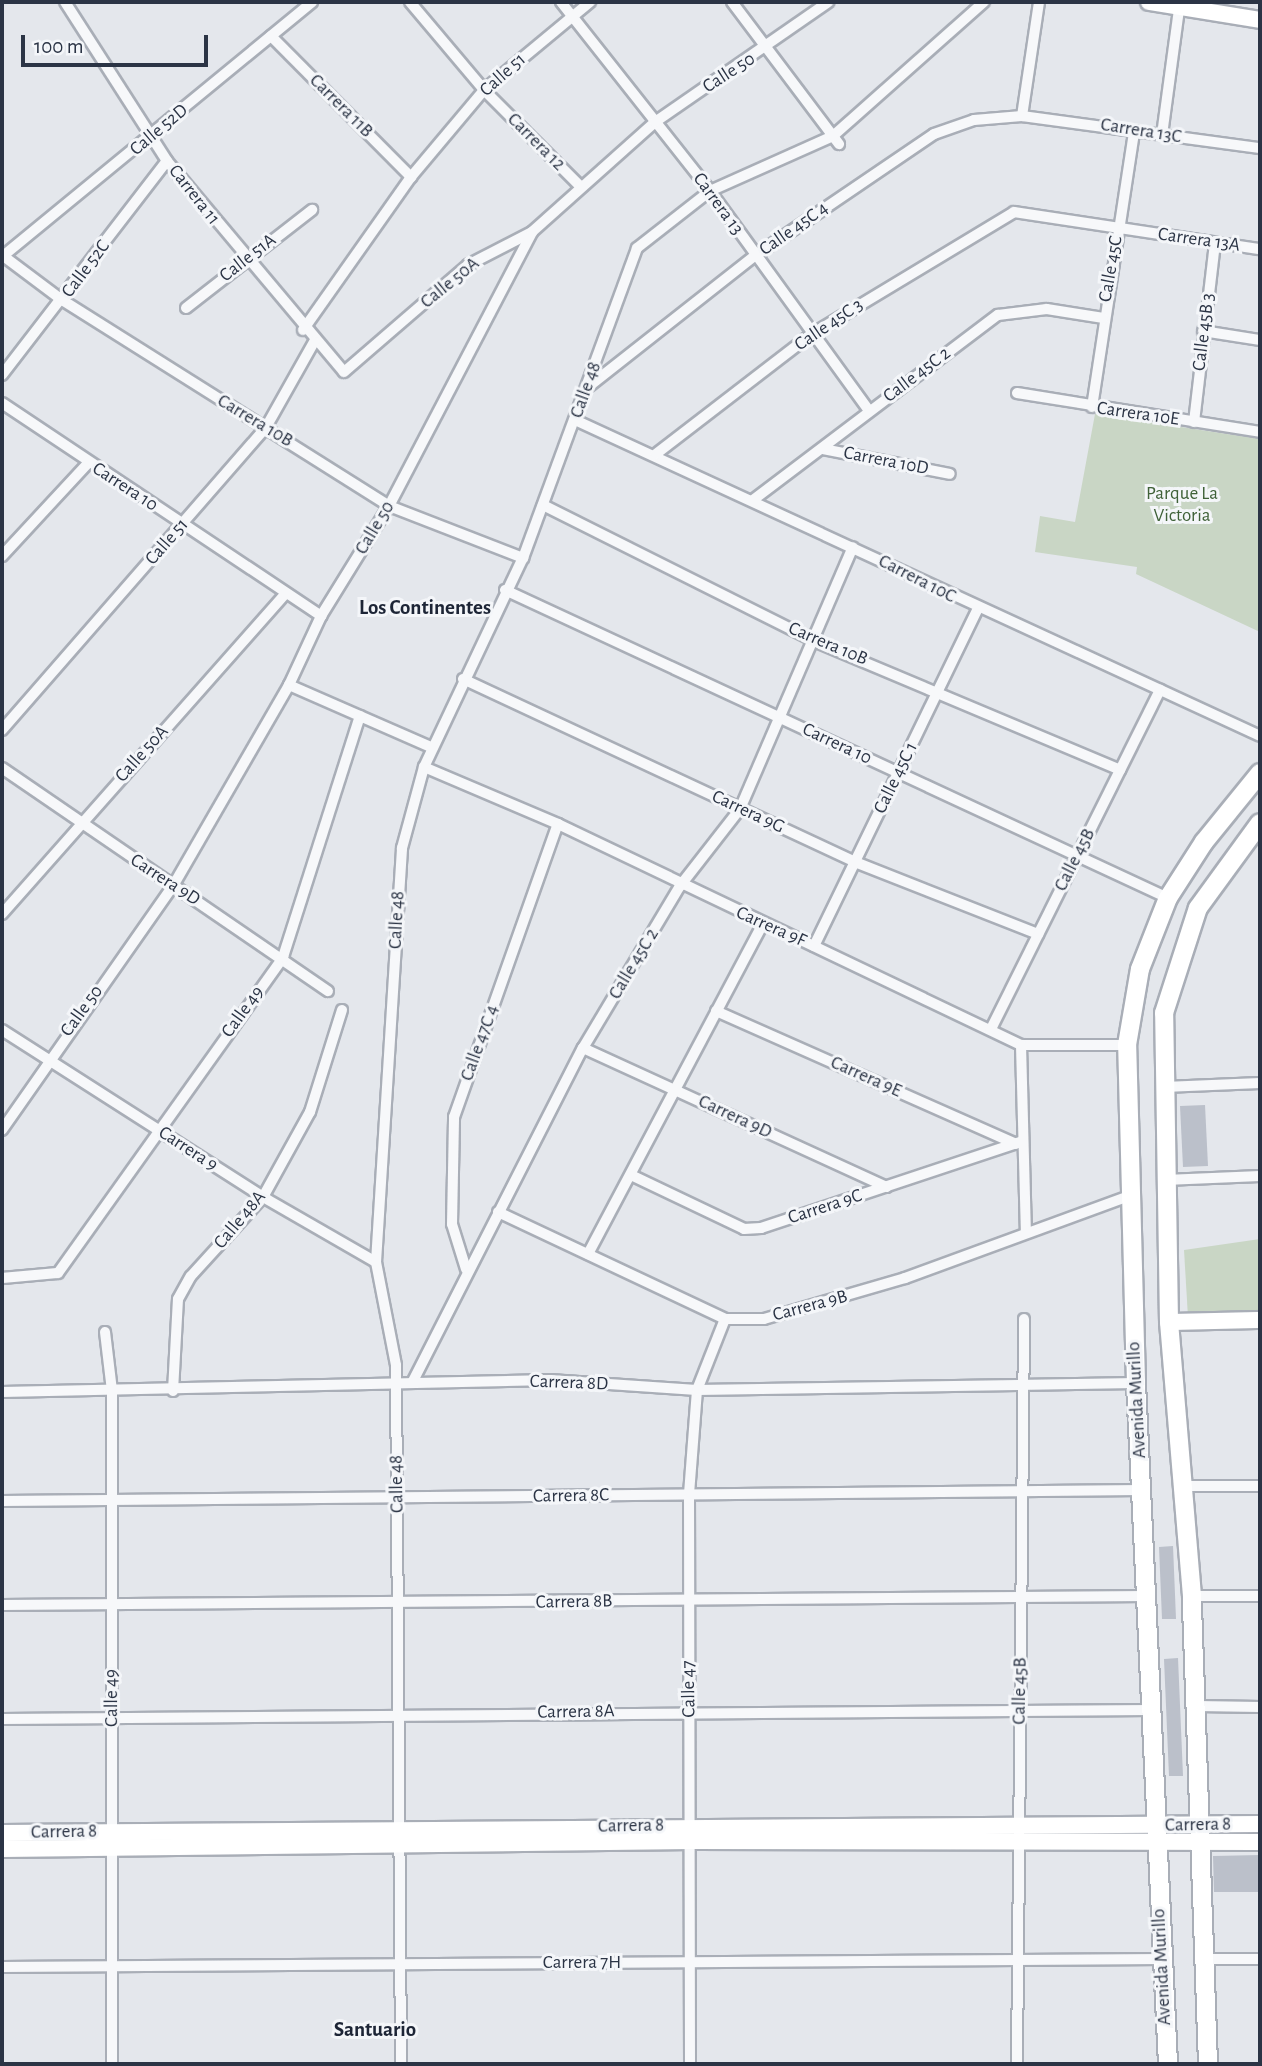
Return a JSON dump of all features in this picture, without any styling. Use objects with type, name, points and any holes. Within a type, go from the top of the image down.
[{"type":"main road","name":"Avenida Murillo","points":[[1168,2064],[1155,1834],[1136,1383],[1126,1045],[1140,969],[1168,898],[1204,842],[1260,773]]},
{"type":"main road","name":"Avenida Murillo","points":[[1208,2064],[1192,1596],[1169,1322],[1164,1013],[1183,945],[1213,883],[1260,823]]},
{"type":"street","name":"Carrera 11","points":[[65,2],[167,160],[303,330],[344,372]]},
{"type":"street","name":"Calle 52D","points":[[3,255],[151,138],[312,2]]},
{"type":"street","name":"Carrera 12","points":[[410,2],[484,90],[581,187]]},
{"type":"street","name":"Carrera 13","points":[[561,2],[710,191],[869,411]]},
{"type":"street","name":"Calle 51","points":[[303,330],[411,177],[484,90],[590,2]]},
{"type":"street","points":[[732,2],[836,140]]},
{"type":"street","name":"Calle 50","points":[[2,1130],[46,1060],[173,886],[289,685],[321,616],[389,506],[532,232],[655,122],[766,48],[828,2]]},
{"type":"street","name":"Calle 48","points":[[401,2064],[396,1383],[376,1262],[402,848],[424,767],[505,590],[523,558],[637,248],[710,191],[836,140],[984,2]]},
{"type":"street","points":[[1023,116],[1039,2]]},
{"type":"street","points":[[1149,2],[1260,20]]},
{"type":"street","points":[[1162,135],[1179,6]]},
{"type":"street","name":"Carrera 11B","points":[[271,36],[411,177]]},
{"type":"street","name":"Carrera 13C","points":[[1023,116],[1260,148]]},
{"type":"street","name":"Calle 45C 4","points":[[588,387],[756,255],[934,134],[974,120],[1023,116]]},
{"type":"street","name":"Calle 45C","points":[[1091,407],[1134,131]]},
{"type":"street","name":"Calle 52C","points":[[2,375],[167,160]]},
{"type":"street","name":"Calle 51A","points":[[186,308],[312,210]]},
{"type":"street","name":"Carrera 13A","points":[[1014,212],[1260,249]]},
{"type":"street","name":"Calle 45C 3","points":[[656,454],[812,334],[1014,212]]},
{"type":"street","name":"Calle 50A","points":[[344,372],[468,265],[532,232]]},
{"type":"street","name":"Calle 45B 3","points":[[1194,422],[1215,242]]},
{"type":"street","name":"Carrera 10B","points":[[3,255],[62,300],[389,506],[523,558]]},
{"type":"street","name":"Calle 45C 2","points":[[753,500],[998,316],[1046,309],[1103,318]]},
{"type":"street","points":[[1203,331],[1260,340]]},
{"type":"street","name":"Calle 51","points":[[2,730],[265,429],[314,342]]},
{"type":"street","name":"Carrera 10E","points":[[1017,393],[1260,432]]},
{"type":"street","name":"Carrera 10","points":[[2,402],[284,595],[321,616]]},
{"type":"street","name":"Carrera 10C","points":[[575,419],[853,547],[978,610],[1260,736]]},
{"type":"street","name":"Carrera 10D","points":[[823,449],[950,474]]},
{"type":"street","points":[[2,556],[88,463]]},
{"type":"street","name":"Carrera 10B","points":[[543,505],[816,642],[939,690],[1120,770]]},
{"type":"street","name":"Calle 45C 2","points":[[412,1383],[466,1269],[583,1048],[680,886],[740,809],[816,642],[853,547]]},
{"type":"street","name":"Carrera 10","points":[[505,590],[1168,898]]},
{"type":"street","name":"Calle 50A","points":[[2,914],[284,595]]},
{"type":"street","name":"Calle 45C 1","points":[[814,946],[978,610]]},
{"type":"street","name":"Carrera 9G","points":[[463,679],[855,862],[1038,934]]},
{"type":"street","points":[[289,685],[431,747]]},
{"type":"street","name":"Calle 45B","points":[[991,1029],[1160,690]]},
{"type":"street","name":"Calle 49","points":[[2,1278],[58,1273],[283,957],[360,716]]},
{"type":"street","name":"Carrera 9F","points":[[424,767],[558,824],[680,886],[814,946],[1021,1045],[1126,1045]]},
{"type":"street","name":"Carrera 9D","points":[[2,768],[79,824],[283,957],[328,991]]},
{"type":"street","name":"Calle 47C 4","points":[[466,1269],[452,1224],[454,1117],[558,824]]},
{"type":"street","points":[[588,1254],[678,1090],[762,925]]},
{"type":"street","name":"Calle 48A","points":[[173,1391],[178,1299],[191,1276],[263,1197],[310,1112],[342,1010]]},
{"type":"street","name":"Carrera 9E","points":[[716,1011],[1019,1142]]},
{"type":"street","name":"Carrera 9","points":[[2,1030],[263,1197],[376,1262]]},
{"type":"street","points":[[1021,1045],[1019,1142],[1026,1232]]},
{"type":"street","name":"Carrera 9D","points":[[583,1048],[887,1187]]},
{"type":"street","points":[[1164,1087],[1260,1083]]},
{"type":"street","name":"Carrera 9C","points":[[631,1175],[744,1229],[761,1228],[1019,1142]]},
{"type":"street","points":[[1165,1180],[1260,1175]]},
{"type":"street","name":"Carrera 9B","points":[[498,1212],[725,1318],[798,1312],[1129,1196]]},
{"type":"street","name":"Calle 47","points":[[690,2064],[692,1833],[689,1494],[696,1390],[725,1318]]},
{"type":"street","name":"Calle 45B","points":[[1017,2064],[1024,1318]]},
{"type":"street","points":[[1169,1322],[1260,1320]]},
{"type":"street","name":"Calle 49","points":[[106,1332],[112,1391],[112,2064]]},
{"type":"street","name":"Carrera 8D","points":[[2,1392],[173,1391],[550,1380],[696,1390],[1136,1383]]},
{"type":"street","points":[[1184,1486],[1260,1486]]},
{"type":"street","name":"Carrera 8C","points":[[2,1501],[1141,1490]]},
{"type":"street","name":"Carrera 8B","points":[[2,1605],[399,1604],[1146,1596]]},
{"type":"street","points":[[1192,1596],[1260,1596]]},
{"type":"street","points":[[1197,1706],[1260,1707]]},
{"type":"street","name":"Carrera 8A","points":[[2,1718],[689,1710],[1151,1710]]},
{"type":"street","name":"Carrera 8","points":[[1201,1834],[1260,1824]]},
{"type":"street","name":"Carrera 8","points":[[2,1833],[112,1839],[692,1833],[1019,1837],[1201,1834],[1260,1842]]},
{"type":"street","name":"Carrera 8","points":[[2,1849],[112,1839]]},
{"type":"street","name":"Carrera 7H","points":[[2,1967],[1162,1959]]},
{"type":"street","points":[[1203,1959],[1260,1959]]},
{"type":"green space","name":"Parque La Victoria","points":[[1095,414],[1260,439],[1260,632],[1136,574],[1137,567],[1035,552],[1040,516],[1075,522]]},
{"type":"green space","points":[[1260,1239],[1260,1314],[1188,1317],[1184,1250]]},
{"type":"building","points":[[1205,1105],[1208,1166],[1183,1167],[1180,1106]]},
{"type":"building","points":[[1173,1546],[1176,1619],[1162,1619],[1159,1547]]},
{"type":"building","points":[[1178,1658],[1183,1776],[1169,1776],[1164,1659]]},
{"type":"building","points":[[1260,1855],[1260,1892],[1214,1892],[1213,1856]]},
{"type":"district","name":"Los Continentes","points":[[425,608]]},
{"type":"district","name":"Santuario","points":[[375,2030]]}]
